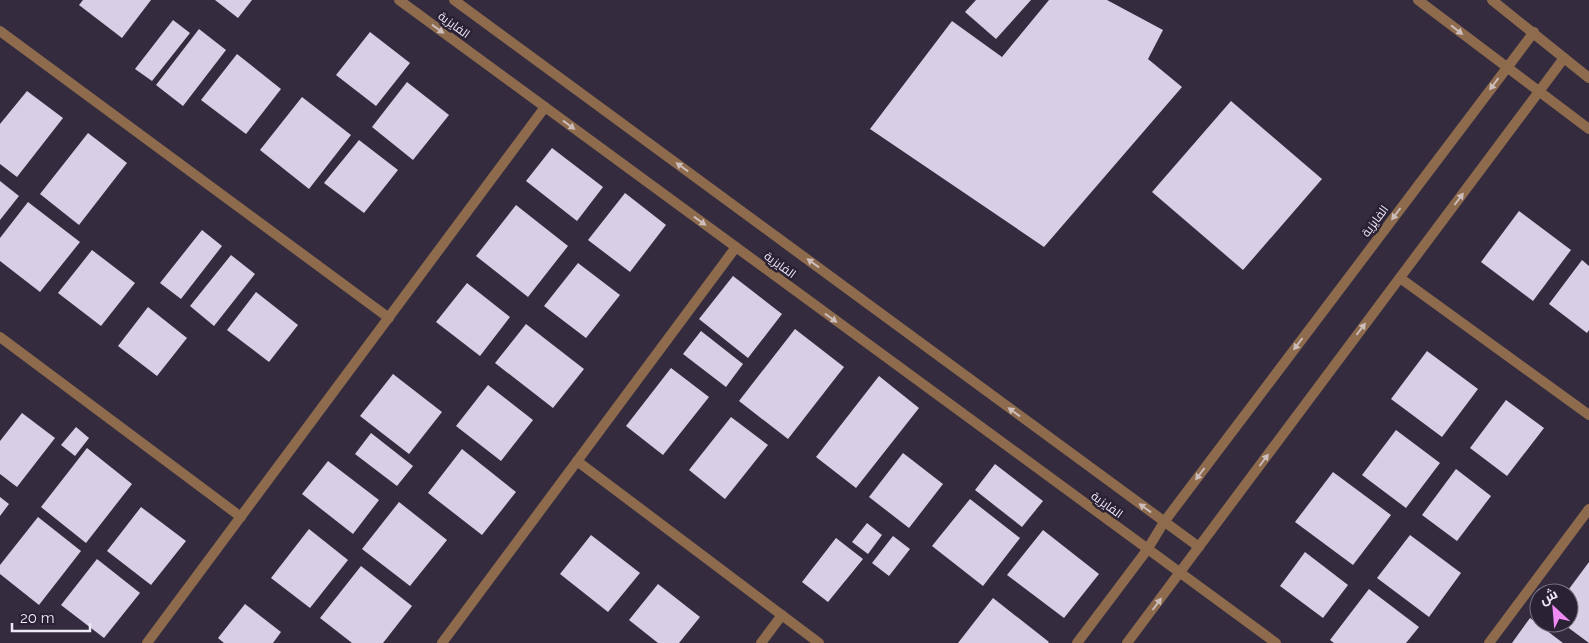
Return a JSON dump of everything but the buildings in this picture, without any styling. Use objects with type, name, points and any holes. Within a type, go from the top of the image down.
[{"type":"street","name":"الفايزية","points":[[399,0],[1276,643]]},
{"type":"street","name":"الفايزية","points":[[454,0],[1199,547]]},
{"type":"street","points":[[1418,0],[1589,129]]},
{"type":"street","points":[[1492,0],[1589,78]]},
{"type":"street","points":[[0,31],[389,318]]},
{"type":"street","name":"الفايزية","points":[[1077,643],[1147,550],[1164,522],[1534,32]]},
{"type":"street","points":[[1127,643],[1564,58]]},
{"type":"street","points":[[147,643],[545,107]]},
{"type":"street","points":[[442,643],[736,247]]},
{"type":"street","points":[[1400,278],[1589,415]]},
{"type":"street","points":[[0,337],[241,517]]},
{"type":"street","points":[[577,461],[819,643]]},
{"type":"street","points":[[1489,643],[1589,508]]},
{"type":"street","points":[[761,643],[782,616]]}]
